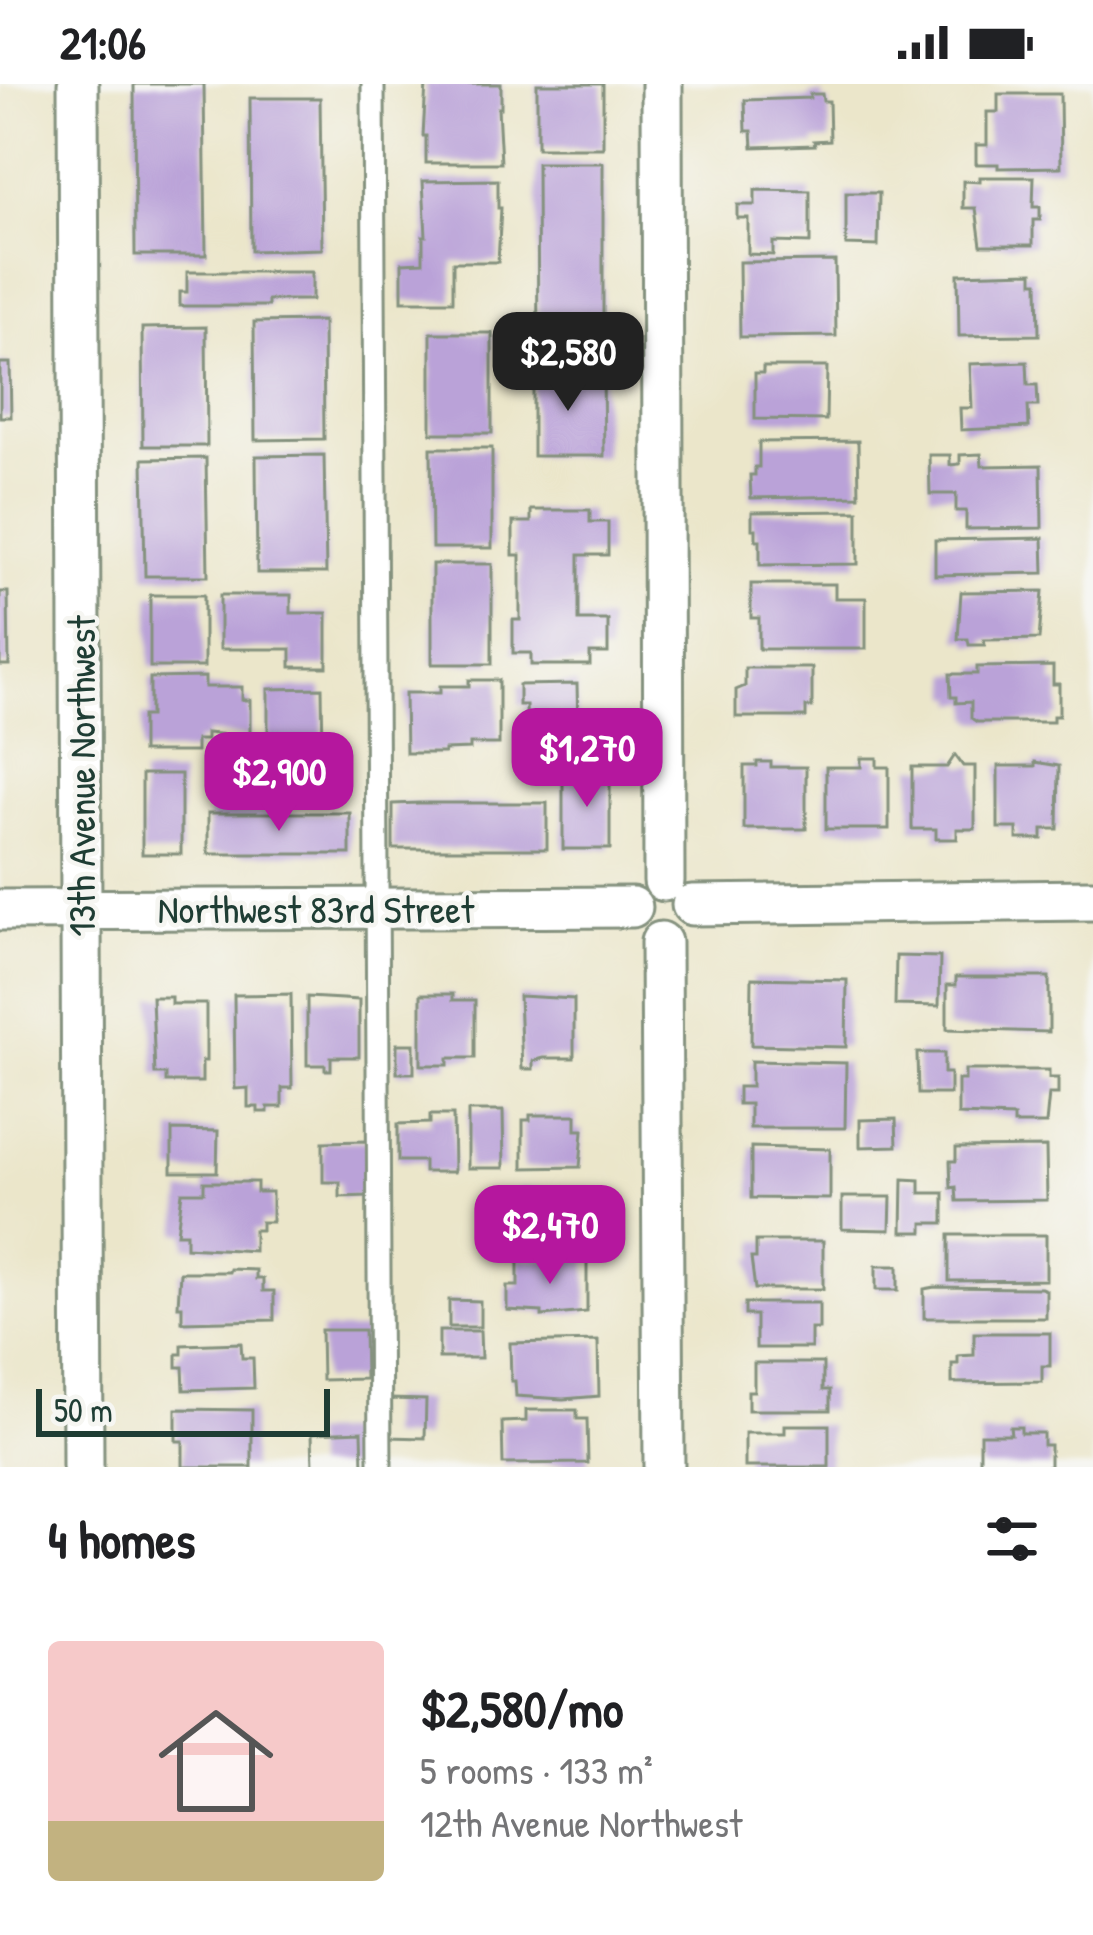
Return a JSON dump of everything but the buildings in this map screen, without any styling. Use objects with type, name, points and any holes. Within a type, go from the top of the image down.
[{"type":"street","name":"13th Avenue Northwest","points":[[79,84],[83,1467]]},
{"type":"street","points":[[662,84],[678,893],[688,929],[662,942],[642,935],[632,917],[642,889],[678,893],[1093,900]]},
{"type":"street","name":"Northwest 83rd Street","points":[[0,910],[632,907]]},
{"type":"street","points":[[662,942],[664,1467]]},
{"type":"lane","points":[[374,84],[380,1467]]}]
